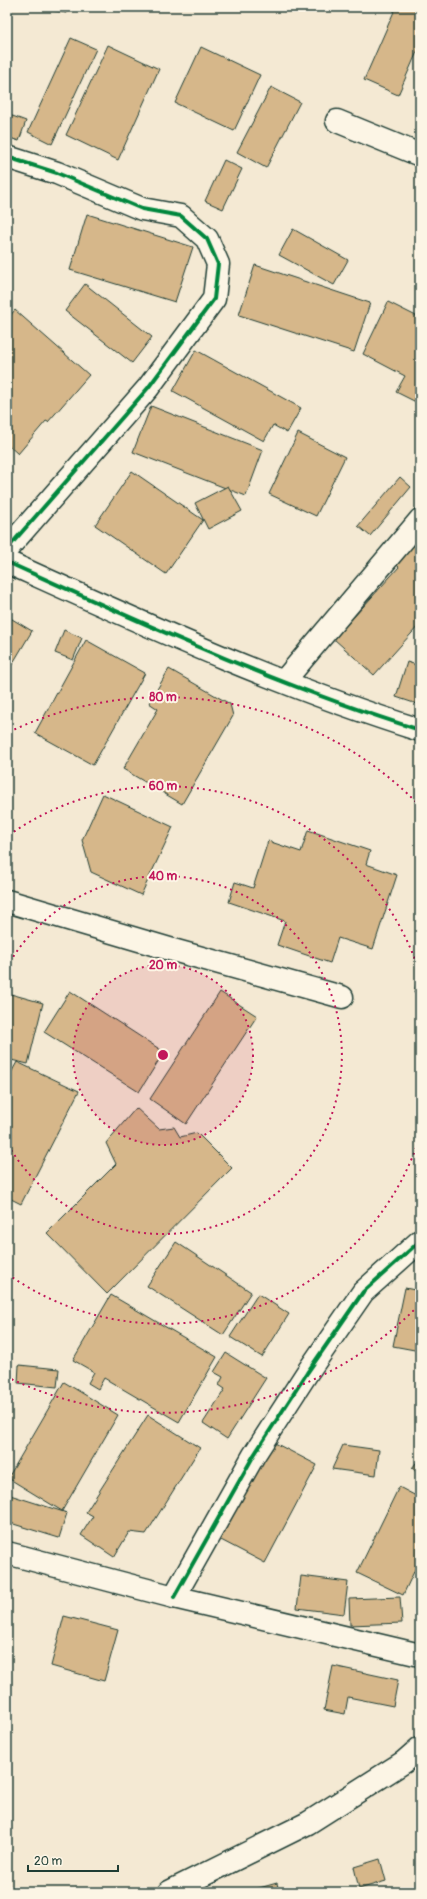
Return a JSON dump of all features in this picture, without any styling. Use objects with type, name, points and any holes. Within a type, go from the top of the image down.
[{"type":"street","points":[[337,121],[420,155]]},
{"type":"street","points":[[7,157],[56,173],[142,209],[181,216],[208,239],[218,264],[214,299],[148,388],[7,549]]},
{"type":"street","points":[[284,681],[420,520]]},
{"type":"street","points":[[7,562],[191,645],[380,718],[420,730]]},
{"type":"street","points":[[7,901],[173,950],[342,997]]},
{"type":"street","points":[[174,1597],[254,1455],[307,1373],[363,1292],[420,1241]]},
{"type":"street","points":[[7,1553],[174,1597],[420,1655]]},
{"type":"street","points":[[169,1892],[308,1823],[404,1762],[420,1748]]},
{"type":"building","points":[[36,7],[67,7],[66,13]]},
{"type":"building","points":[[396,7],[420,7],[420,45],[398,95],[364,80]]},
{"type":"building","points":[[71,38],[96,49],[52,144],[28,132]]},
{"type":"building","points":[[108,45],[159,69],[118,160],[66,135]]},
{"type":"building","points":[[201,47],[260,75],[234,131],[175,103]]},
{"type":"building","points":[[271,87],[300,102],[266,168],[237,152]]},
{"type":"building","points":[[7,114],[26,121],[19,141],[7,137]]},
{"type":"building","points":[[224,160],[242,169],[223,209],[205,201]]},
{"type":"building","points":[[87,214],[193,247],[175,302],[70,270]]},
{"type":"building","points":[[293,229],[348,260],[334,285],[279,255]]},
{"type":"building","points":[[255,265],[370,303],[354,352],[239,315]]},
{"type":"building","points":[[85,284],[152,337],[132,363],[65,311]]},
{"type":"building","points":[[388,302],[420,318],[420,404],[396,392],[405,376],[363,354]]},
{"type":"building","points":[[15,310],[89,375],[48,422],[46,421],[18,454],[7,444],[7,427],[9,425],[7,424],[7,319]]},
{"type":"building","points":[[196,350],[301,408],[287,433],[273,425],[264,441],[173,391]]},
{"type":"building","points":[[151,406],[263,450],[246,496],[133,452]]},
{"type":"building","points":[[298,433],[345,457],[316,516],[269,494]]},
{"type":"building","points":[[132,471],[203,520],[166,574],[95,525]]},
{"type":"building","points":[[400,477],[411,487],[370,536],[358,526]]},
{"type":"building","points":[[228,486],[242,511],[208,529],[195,503]]},
{"type":"building","points":[[410,532],[420,541],[420,624],[374,675],[334,639],[399,567],[388,557]]},
{"type":"building","points":[[7,616],[32,631],[7,673]]},
{"type":"building","points":[[64,630],[82,638],[73,660],[55,653]]},
{"type":"building","points":[[86,640],[145,673],[93,765],[35,733]]},
{"type":"building","points":[[407,662],[420,666],[420,705],[396,697]]},
{"type":"building","points":[[169,669],[230,704],[233,716],[182,804],[123,769],[158,709],[149,703]]},
{"type":"building","points":[[103,794],[173,827],[141,895],[91,872],[82,840]]},
{"type":"building","points":[[308,830],[370,851],[366,864],[397,875],[373,949],[338,938],[330,963],[277,945],[285,921],[229,902],[235,882],[253,888],[268,841],[301,852]]},
{"type":"building","points":[[420,973],[420,993],[414,992]]},
{"type":"building","points":[[70,991],[164,1052],[139,1092],[44,1032]]},
{"type":"building","points":[[220,992],[257,1016],[186,1124],[150,1099]]},
{"type":"building","points":[[7,993],[43,1003],[28,1064],[7,1059]]},
{"type":"building","points":[[17,1062],[79,1091],[21,1204],[7,1197],[7,1080]]},
{"type":"building","points":[[136,1108],[159,1129],[174,1127],[180,1137],[197,1133],[232,1168],[107,1294],[47,1233],[116,1164],[106,1143]]},
{"type":"building","points":[[176,1242],[251,1292],[223,1335],[147,1286]]},
{"type":"building","points":[[405,1288],[420,1291],[420,1351],[393,1346]]},
{"type":"building","points":[[258,1294],[289,1314],[262,1357],[230,1337]]},
{"type":"building","points":[[111,1295],[217,1357],[179,1422],[104,1378],[98,1389],[88,1383],[94,1372],[73,1360]]},
{"type":"building","points":[[226,1353],[266,1378],[227,1439],[203,1423],[225,1389],[219,1385],[223,1377],[214,1372]]},
{"type":"building","points":[[19,1365],[59,1369],[57,1387],[18,1383]]},
{"type":"building","points":[[64,1382],[118,1415],[62,1511],[8,1478]]},
{"type":"building","points":[[148,1415],[200,1448],[146,1534],[129,1532],[114,1557],[81,1535],[93,1516],[86,1512]]},
{"type":"building","points":[[271,1441],[317,1465],[265,1563],[219,1539]]},
{"type":"building","points":[[343,1445],[379,1450],[376,1475],[332,1469]]},
{"type":"building","points":[[420,1458],[420,1475],[412,1468]]},
{"type":"building","points":[[399,1487],[420,1498],[420,1559],[403,1595],[357,1573]]},
{"type":"building","points":[[7,1494],[67,1513],[59,1538],[7,1522]]},
{"type":"building","points":[[301,1576],[348,1582],[344,1614],[297,1608]]},
{"type":"building","points":[[400,1597],[402,1623],[350,1625],[349,1599]]},
{"type":"building","points":[[64,1616],[118,1630],[104,1681],[51,1666]]},
{"type":"building","points":[[333,1666],[398,1680],[393,1706],[348,1697],[345,1714],[324,1710]]},
{"type":"building","points":[[380,1859],[386,1881],[359,1889],[354,1867]]},
{"type":"building","points":[[277,1883],[279,1892],[245,1892]]},
{"type":"cycle path","points":[[7,157],[57,173],[142,209],[181,216],[207,239],[218,264],[214,299],[148,388],[7,549]]},
{"type":"cycle path","points":[[7,562],[263,674],[367,713],[420,730]]},
{"type":"cycle path","points":[[174,1597],[254,1455],[307,1373],[363,1292],[420,1241]]}]
